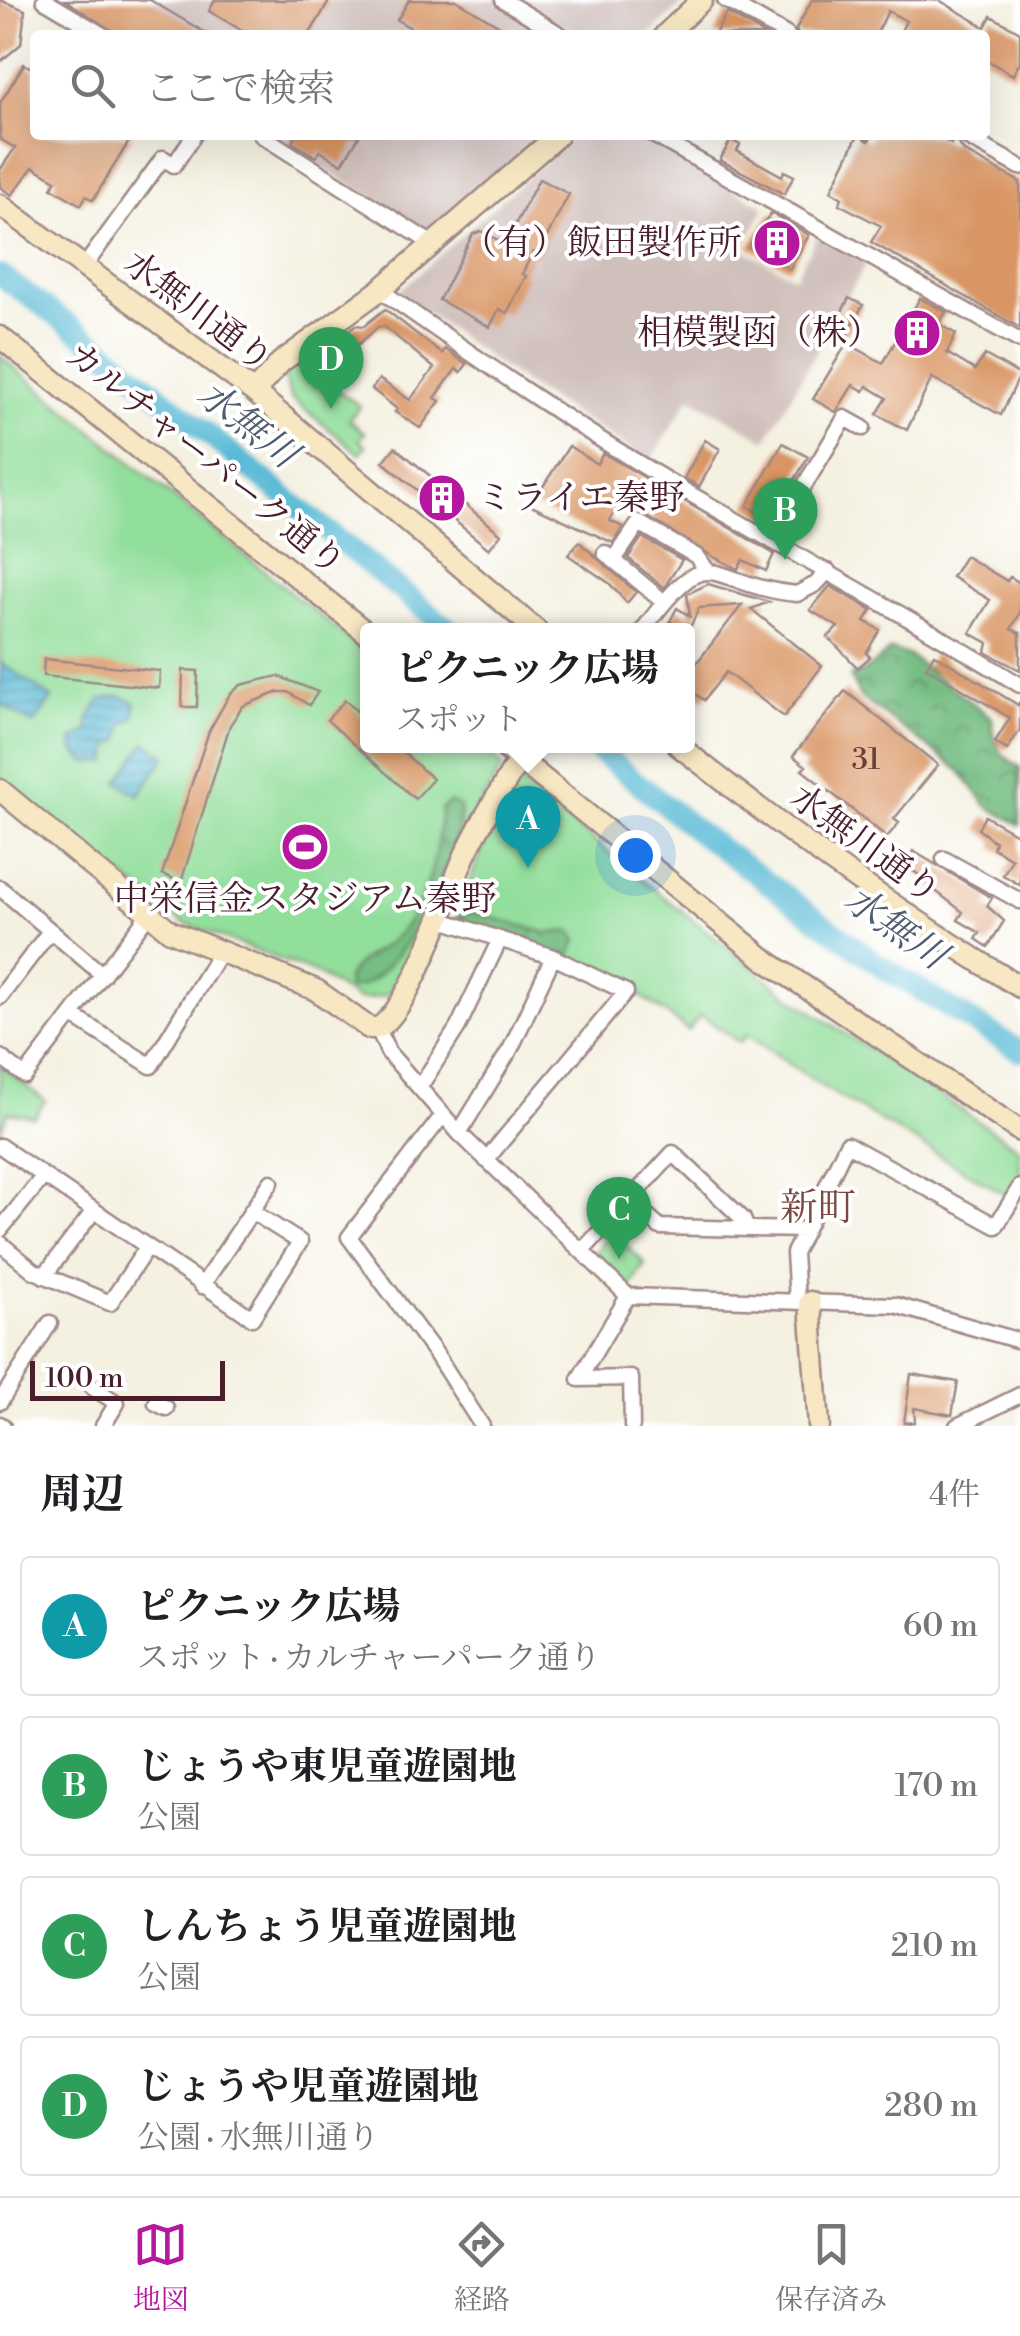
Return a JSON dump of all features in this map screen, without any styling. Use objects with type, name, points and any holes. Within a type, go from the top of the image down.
[{"type":"street","points":[[44,0],[95,30]]},
{"type":"street","points":[[503,0],[553,30]]},
{"type":"street","points":[[670,30],[702,0]]},
{"type":"street","points":[[725,0],[778,30]]},
{"type":"street","points":[[84,267],[163,158],[174,165],[191,140]]},
{"type":"street","points":[[269,140],[434,245]]},
{"type":"street","points":[[254,392],[280,362],[380,290],[552,140]]},
{"type":"street","points":[[662,140],[1020,342]]},
{"type":"street","points":[[973,140],[1020,167]]},
{"type":"street","name":"水無川通り","points":[[0,205],[254,392],[528,623]]},
{"type":"street","points":[[380,290],[517,386],[1020,686]]},
{"type":"street","name":"カルチャーパーク通り","points":[[0,337],[360,628]]},
{"type":"street","points":[[772,539],[845,418],[863,428]]},
{"type":"street","points":[[664,602],[610,557],[639,523],[696,556],[708,571]]},
{"type":"street","points":[[648,623],[686,578],[708,571],[797,594],[816,584],[828,571]]},
{"type":"street","points":[[0,790],[170,930],[316,990],[369,1028],[378,1028],[388,1020],[413,979],[511,753]]},
{"type":"street","points":[[512,753],[768,962],[1020,1130]]},
{"type":"street","name":"水無川通り","points":[[689,753],[844,870],[1020,987]]},
{"type":"street","points":[[944,859],[1020,901]]},
{"type":"street","points":[[0,888],[103,975]]},
{"type":"street","points":[[0,1057],[25,1076],[148,915]]},
{"type":"street","points":[[439,919],[553,956],[626,992],[486,1160]]},
{"type":"street","points":[[0,997],[6,978],[50,931]]},
{"type":"street","points":[[421,1086],[458,1027],[500,939]]},
{"type":"street","points":[[73,1016],[151,1066],[220,952]]},
{"type":"street","points":[[458,1133],[510,1048],[553,956]]},
{"type":"street","points":[[378,1028],[388,1052],[458,1133],[628,1296],[895,1305],[1020,1341]]},
{"type":"street","points":[[443,1115],[349,1237],[436,1354],[482,1426]]},
{"type":"street","points":[[819,1426],[794,1253],[846,1144],[996,1226],[1020,1187]]},
{"type":"street","points":[[0,1146],[252,1318],[300,1242],[251,1211]]},
{"type":"street","points":[[583,1250],[672,1153],[744,1219],[747,1229]]},
{"type":"street","points":[[0,1230],[42,1177]]},
{"type":"street","points":[[202,1286],[270,1182]]},
{"type":"street","points":[[630,1200],[660,1228],[806,1230]]},
{"type":"street","points":[[44,1276],[93,1212]]},
{"type":"street","points":[[0,1243],[44,1276],[110,1303],[146,1249]]},
{"type":"street","points":[[628,1296],[579,1379],[631,1378],[632,1426]]},
{"type":"street","points":[[0,1402],[50,1323]]},
{"type":"street","points":[[92,1387],[117,1403],[103,1426]]},
{"type":"street","points":[[957,1426],[1020,1395]]},
{"type":"shaded area","points":[[50,0],[497,0],[547,30],[99,30]]},
{"type":"shaded area","points":[[520,0],[686,0],[654,30],[571,30]]},
{"type":"shaded area","points":[[277,140],[538,140],[428,233]]},
{"type":"shaded area","points":[[569,140],[645,140],[765,207],[743,249],[795,277],[818,235],[867,262],[766,440],[690,397],[650,462],[526,384],[398,292]]},
{"type":"green space","points":[[0,356],[360,648],[360,753],[486,753],[502,768],[463,834],[416,944],[388,995],[359,1000],[315,973],[183,923],[0,781]]},
{"type":"green space","points":[[297,361],[360,406],[349,420],[365,433],[359,440],[366,446],[360,454],[291,398],[282,372]]},
{"type":"green space","points":[[891,650],[908,655],[992,718],[998,747],[1020,767],[1020,825],[987,806],[959,770],[860,697],[850,676],[862,673]]},
{"type":"green space","points":[[519,781],[787,995],[1020,1149],[1020,1176],[1008,1196],[823,1087],[747,1035],[740,1043],[701,1015],[688,1031],[605,974],[522,938],[456,916],[486,839]]},
{"type":"green space","points":[[450,802],[460,807],[459,827],[440,884],[424,915],[385,968],[366,983],[348,988],[347,980],[354,968],[387,944],[411,917],[433,865],[441,809]]},
{"type":"green space","points":[[469,911],[547,933],[571,931],[577,941],[569,957],[459,919]]},
{"type":"green space","points":[[0,1065],[45,1101],[34,1117],[8,1112],[0,1132]]},
{"type":"green space","points":[[611,1231],[645,1264],[629,1288],[594,1255]]},
{"type":"water","points":[[0,662],[52,698],[34,725],[0,703]]},
{"type":"water","points":[[120,696],[136,703],[134,718],[123,725],[121,740],[110,745],[108,762],[87,763],[74,751],[73,739],[88,732],[89,719],[100,700]]},
{"type":"water","points":[[146,742],[166,756],[139,795],[118,782]]},
{"type":"building","points":[[0,0],[25,10],[21,44],[0,62]]},
{"type":"building","points":[[65,0],[150,0],[201,30],[110,30]]},
{"type":"building","points":[[215,0],[330,0],[312,30],[241,30],[209,11]]},
{"type":"building","points":[[409,0],[456,0],[507,30],[414,30],[397,20]]},
{"type":"building","points":[[812,0],[939,0],[985,27],[991,16],[1020,32],[1020,62],[1013,75],[990,62],[990,30],[902,30],[906,21],[888,11],[878,30],[796,29]]},
{"type":"building","points":[[727,13],[756,30],[717,30]]},
{"type":"building","points":[[24,64],[30,67],[30,140],[130,140],[93,200],[86,196],[81,205],[52,188],[56,180],[33,167],[12,195],[0,187],[0,170],[15,148],[0,139],[0,103]]},
{"type":"building","points":[[357,140],[342,164],[320,151],[316,157],[292,142]]},
{"type":"building","points":[[731,140],[740,145],[737,151],[782,176],[784,171],[794,176],[784,194],[720,160]]},
{"type":"building","points":[[856,140],[944,140],[951,144],[955,140],[965,152],[1020,182],[1020,328],[871,242],[881,226],[839,204],[842,198],[831,191]]},
{"type":"building","points":[[539,179],[569,194],[538,254],[533,252],[507,313],[499,309],[490,327],[439,300],[473,234],[481,231],[505,244]]},
{"type":"building","name":"（有）飯田製作所","points":[[771,213],[809,235],[790,269],[748,247]]},
{"type":"building","points":[[849,298],[863,305],[847,334],[834,327]]},
{"type":"building","points":[[920,298],[946,312],[939,324],[956,334],[947,353],[975,370],[985,355],[1020,375],[1001,415],[932,378],[907,430],[877,414],[887,398],[867,386],[864,391],[853,385],[836,412],[813,399],[847,343],[883,363]]},
{"type":"building","points":[[385,309],[442,354],[445,349],[467,364],[461,372],[456,369],[435,398],[440,401],[420,428],[395,412],[397,409],[372,389],[379,379],[410,400],[434,368],[385,327],[378,327],[337,363],[327,349],[356,325],[364,326]]},
{"type":"building","points":[[705,440],[720,449],[699,487],[684,478]]},
{"type":"building","points":[[783,443],[808,457],[771,520],[747,506]]},
{"type":"building","points":[[569,446],[597,464],[603,453],[774,554],[766,571],[743,560],[738,569],[712,556],[638,511],[641,506],[623,496],[610,521],[623,527],[613,543],[531,505]]},
{"type":"building","name":"ミライエ秦野","points":[[395,447],[501,534],[489,549],[383,462]]},
{"type":"building","points":[[642,537],[682,560],[664,588],[628,558]]},
{"type":"building","points":[[579,542],[636,592],[627,603],[609,583],[568,555]]},
{"type":"building","points":[[965,556],[1007,581],[1010,577],[1020,583],[1020,613],[1011,629],[1020,633],[1020,670],[986,652],[988,643],[970,633],[990,600],[952,577]]},
{"type":"building","points":[[708,584],[769,602],[751,609],[822,666],[784,717],[726,672],[704,700],[695,694],[695,665],[742,605],[699,608],[692,623],[673,623],[670,621],[677,608],[690,616],[687,594]]},
{"type":"building","points":[[830,586],[872,610],[865,621],[880,630],[866,653],[870,657],[858,668],[828,637],[838,627],[810,610]]},
{"type":"building","points":[[934,654],[1018,705],[1020,701],[1020,730],[1007,750],[995,742],[1010,718],[926,667]]},
{"type":"building","points":[[44,659],[160,671],[159,688],[43,676]]},
{"type":"building","points":[[183,670],[198,671],[197,707],[182,707]]},
{"type":"building","points":[[278,676],[318,692],[309,705],[288,692],[278,692],[243,706],[230,725],[181,882],[162,874],[209,731],[230,694],[241,685]]},
{"type":"building","points":[[845,691],[938,765],[894,819],[899,823],[887,837],[802,770],[806,766],[793,756]]},
{"type":"building","points":[[345,700],[360,714],[360,750],[327,720]]},
{"type":"building","points":[[364,753],[404,753],[433,779],[415,799]]},
{"type":"building","points":[[985,816],[1020,836],[1020,885],[1003,875],[1012,859],[993,848],[995,842],[978,829]]},
{"type":"building","points":[[913,851],[992,898],[987,906],[1004,921],[988,947],[976,939],[980,933],[958,920],[963,912],[929,886],[931,882],[905,866]]},
{"type":"building","points":[[911,1374],[958,1382],[952,1415],[914,1408],[915,1422],[904,1423]]},
{"type":"waterway","name":"水無川","points":[[0,275],[102,349],[441,623]]},
{"type":"waterway","name":"水無川","points":[[601,753],[697,831],[884,968],[1020,1051]]},
{"type":"place","name":"（有）飯田製作所","points":[[777,243]]},
{"type":"place","name":"相模製函（株）","points":[[917,333]]},
{"type":"place","name":"じょうや児童遊園地","points":[[331,409]]},
{"type":"place","name":"ミライエ秦野","points":[[442,498]]},
{"type":"place","name":"じょうや東児童遊園地","points":[[785,560]]},
{"type":"place","name":"中栄信金スタジアム秦野","points":[[305,847]]},
{"type":"place","name":"ピクニック広場","points":[[528,868]]},
{"type":"place","name":"しんちょう児童遊園地","points":[[619,1259]]},
{"type":"district","name":"新町","points":[[818,1208]]}]
